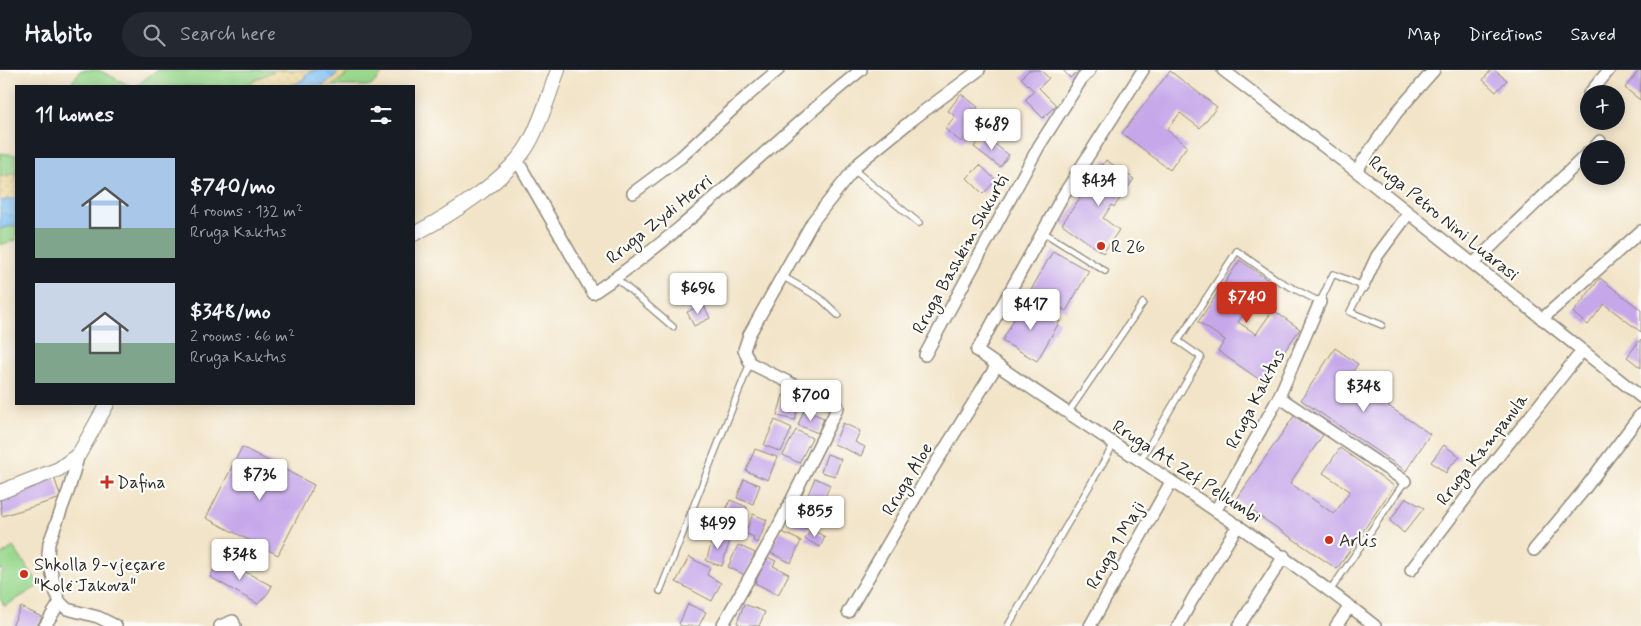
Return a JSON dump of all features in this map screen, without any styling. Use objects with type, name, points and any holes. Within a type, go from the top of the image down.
[{"type":"street","points":[[415,233],[461,206],[517,160],[528,144],[558,70]]},
{"type":"street","points":[[633,193],[681,156],[778,70]]},
{"type":"street","name":"Rruga Zydi Herri","points":[[517,160],[594,293],[616,278],[673,232],[861,70]]},
{"type":"street","points":[[722,626],[778,526],[838,407],[750,363],[744,350],[749,335],[813,221],[859,163],[904,126],[979,70]]},
{"type":"street","name":"Rruga Bashkim Shkurti","points":[[925,355],[1039,146],[1081,80],[1090,70]]},
{"type":"street","points":[[1043,232],[1142,70]]},
{"type":"street","name":"Rruga Petro Nini Luarasi","points":[[1223,70],[1356,170],[1641,397]]},
{"type":"street","points":[[1356,170],[1397,112],[1434,70]]},
{"type":"street","points":[[1597,85],[1609,70]]},
{"type":"street","points":[[1473,264],[1580,161]]},
{"type":"street","points":[[1363,286],[1377,256],[1409,213]]},
{"type":"street","points":[[1542,319],[1641,231]]},
{"type":"street","name":"Rruga At Zef Pellumbi","points":[[1043,232],[977,351],[1171,482],[1238,524],[1284,556],[1375,626]]},
{"type":"street","name":"Rruga Kaktus","points":[[1216,510],[1279,397],[1320,302]]},
{"type":"street","name":"Rruga Kampanula","points":[[1411,570],[1582,351]]},
{"type":"street","name":"Rruga Aloe","points":[[848,612],[926,479],[997,365]]},
{"type":"street","points":[[1279,397],[1405,481]]},
{"type":"street","points":[[106,405],[79,454],[69,489],[49,543],[48,555],[56,593],[60,602],[68,609],[98,617],[116,626]]},
{"type":"street","points":[[1534,550],[1583,491],[1641,414]]},
{"type":"street","points":[[0,492],[59,469],[79,454]]},
{"type":"street","name":"Rruga 1 Maji","points":[[1090,626],[1171,482]]},
{"type":"street","points":[[1178,626],[1238,524]]},
{"type":"street","points":[[1239,626],[1284,556]]},
{"type":"street","points":[[45,626],[60,602]]},
{"type":"street","points":[[1336,626],[1350,606]]},
{"type":"street","points":[[220,626],[233,621],[235,626]]},
{"type":"lane","points":[[854,170],[919,223]]},
{"type":"lane","points":[[1043,232],[1105,271]]},
{"type":"lane","points":[[1140,461],[1201,357],[1178,341],[1237,251],[1279,281],[1320,302]]},
{"type":"lane","name":"Rruga Kaktus","points":[[1320,302],[1333,274],[1363,286]]},
{"type":"lane","points":[[782,276],[820,298],[838,315]]},
{"type":"lane","points":[[616,278],[673,327]]},
{"type":"lane","points":[[1363,286],[1350,312],[1382,325]]},
{"type":"lane","points":[[1068,413],[1143,303]]},
{"type":"lane","points":[[660,591],[750,363]]},
{"type":"lane","points":[[1008,626],[1114,444]]},
{"type":"lane","points":[[1330,591],[1405,481]]},
{"type":"green space","points":[[81,70],[98,70],[129,85],[70,85]]},
{"type":"green space","points":[[157,70],[275,70],[250,83],[241,85],[137,85]]},
{"type":"green space","points":[[352,70],[386,70],[372,85],[333,85]]},
{"type":"green space","points":[[0,153],[15,155],[15,173],[0,177]]},
{"type":"green space","points":[[15,225],[15,240],[0,245],[0,229]]},
{"type":"green space","points":[[13,547],[40,585],[5,606],[0,599],[0,574],[4,572],[2,569],[0,571],[0,556]]},
{"type":"sand","points":[[275,70],[317,70],[306,74],[304,79],[293,85],[241,85],[250,83]]},
{"type":"sand","points":[[340,70],[352,70],[333,85],[323,85],[333,79]]},
{"type":"sand","points":[[15,173],[15,198],[0,201],[0,177]]},
{"type":"water","points":[[317,70],[340,70],[329,81],[321,85],[293,85],[304,79],[306,74]]},
{"type":"water","points":[[15,198],[15,225],[0,229],[0,201]]},
{"type":"building","points":[[1029,70],[1040,70],[1049,78],[1039,88],[1056,105],[1043,118],[1025,100],[1034,91],[1021,78]]},
{"type":"building","points":[[1063,70],[1079,70],[1070,78]]},
{"type":"building","points":[[1491,70],[1494,70],[1507,80],[1496,92],[1483,80]]},
{"type":"building","points":[[1639,70],[1641,72],[1640,100],[1625,88]]},
{"type":"building","points":[[1170,71],[1217,107],[1200,128],[1180,113],[1167,130],[1187,146],[1170,170],[1122,133]]},
{"type":"building","points":[[961,94],[978,107],[966,123],[972,128],[961,142],[945,129],[955,116],[948,111]]},
{"type":"building","points":[[983,135],[1009,155],[1000,167],[974,147]]},
{"type":"building","points":[[1106,160],[1134,179],[1114,207],[1112,205],[1103,218],[1119,230],[1103,253],[1062,224]]},
{"type":"building","points":[[980,165],[996,180],[983,194],[967,178]]},
{"type":"building","points":[[1053,251],[1089,271],[1066,311],[1031,290]]},
{"type":"building","points":[[1240,260],[1268,280],[1238,322],[1256,334],[1273,310],[1300,329],[1263,382],[1218,351],[1225,340],[1198,322]]},
{"type":"building","points":[[1600,278],[1641,310],[1641,332],[1604,304],[1588,325],[1573,313]]},
{"type":"building","points":[[1024,301],[1060,321],[1037,361],[1002,341]]},
{"type":"building","points":[[703,304],[710,318],[694,326],[687,312]]},
{"type":"building","points":[[1641,339],[1641,368],[1627,357]]},
{"type":"building","points":[[1335,348],[1358,364],[1348,379],[1430,434],[1406,471],[1301,400]]},
{"type":"building","points":[[783,395],[800,399],[795,420],[777,416]]},
{"type":"building","points":[[804,410],[824,418],[818,433],[798,425]]},
{"type":"building","points":[[1294,416],[1323,435],[1290,483],[1334,514],[1350,491],[1323,473],[1340,448],[1394,486],[1337,569],[1236,500]]},
{"type":"building","points":[[775,420],[792,428],[781,452],[764,445]]},
{"type":"building","points":[[843,423],[860,431],[855,442],[865,447],[861,456],[834,444]]},
{"type":"building","points":[[796,430],[812,438],[799,463],[783,455]]},
{"type":"building","points":[[1444,445],[1460,457],[1450,466],[1446,473],[1431,462]]},
{"type":"building","points":[[242,447],[314,485],[278,555],[206,518]]},
{"type":"building","points":[[755,449],[777,457],[768,480],[746,471]]},
{"type":"building","points":[[827,454],[841,459],[835,476],[821,472]]},
{"type":"building","points":[[54,477],[61,498],[2,516],[0,498],[15,494],[14,489]]},
{"type":"building","points":[[815,478],[830,485],[821,506],[806,499]]},
{"type":"building","points":[[744,479],[760,485],[753,504],[737,498]]},
{"type":"building","points":[[1406,498],[1424,508],[1404,533],[1390,521]]},
{"type":"building","points":[[730,500],[747,507],[740,526],[722,520]]},
{"type":"building","points":[[798,500],[816,508],[807,530],[788,522]]},
{"type":"building","points":[[753,514],[767,520],[758,543],[753,541],[754,537],[745,533]]},
{"type":"building","points":[[811,529],[825,537],[820,547],[805,539]]},
{"type":"building","points":[[780,531],[801,541],[791,563],[769,552]]},
{"type":"building","points":[[714,535],[730,540],[722,566],[706,561]]},
{"type":"building","points":[[738,545],[755,553],[745,575],[728,567]]},
{"type":"building","points":[[689,557],[710,568],[707,575],[721,583],[712,601],[676,582]]},
{"type":"building","points":[[767,557],[776,561],[773,566],[789,574],[778,595],[755,583]]},
{"type":"building","points":[[219,558],[272,586],[258,604],[210,577]]},
{"type":"building","points":[[688,604],[706,612],[699,626],[682,626],[679,624]]},
{"type":"building","points":[[744,604],[765,612],[759,626],[744,626],[737,623]]},
{"type":"building","points":[[21,607],[42,617],[37,626],[12,626]]},
{"type":"place","name":"R 26","points":[[1101,246]]},
{"type":"place","name":"Dafina","points":[[107,482]]},
{"type":"place","name":"Arlis","points":[[1329,540]]},
{"type":"place","name":"Shkolla 9-vjeçare \"Kolë Jakova\"","points":[[24,574]]}]
